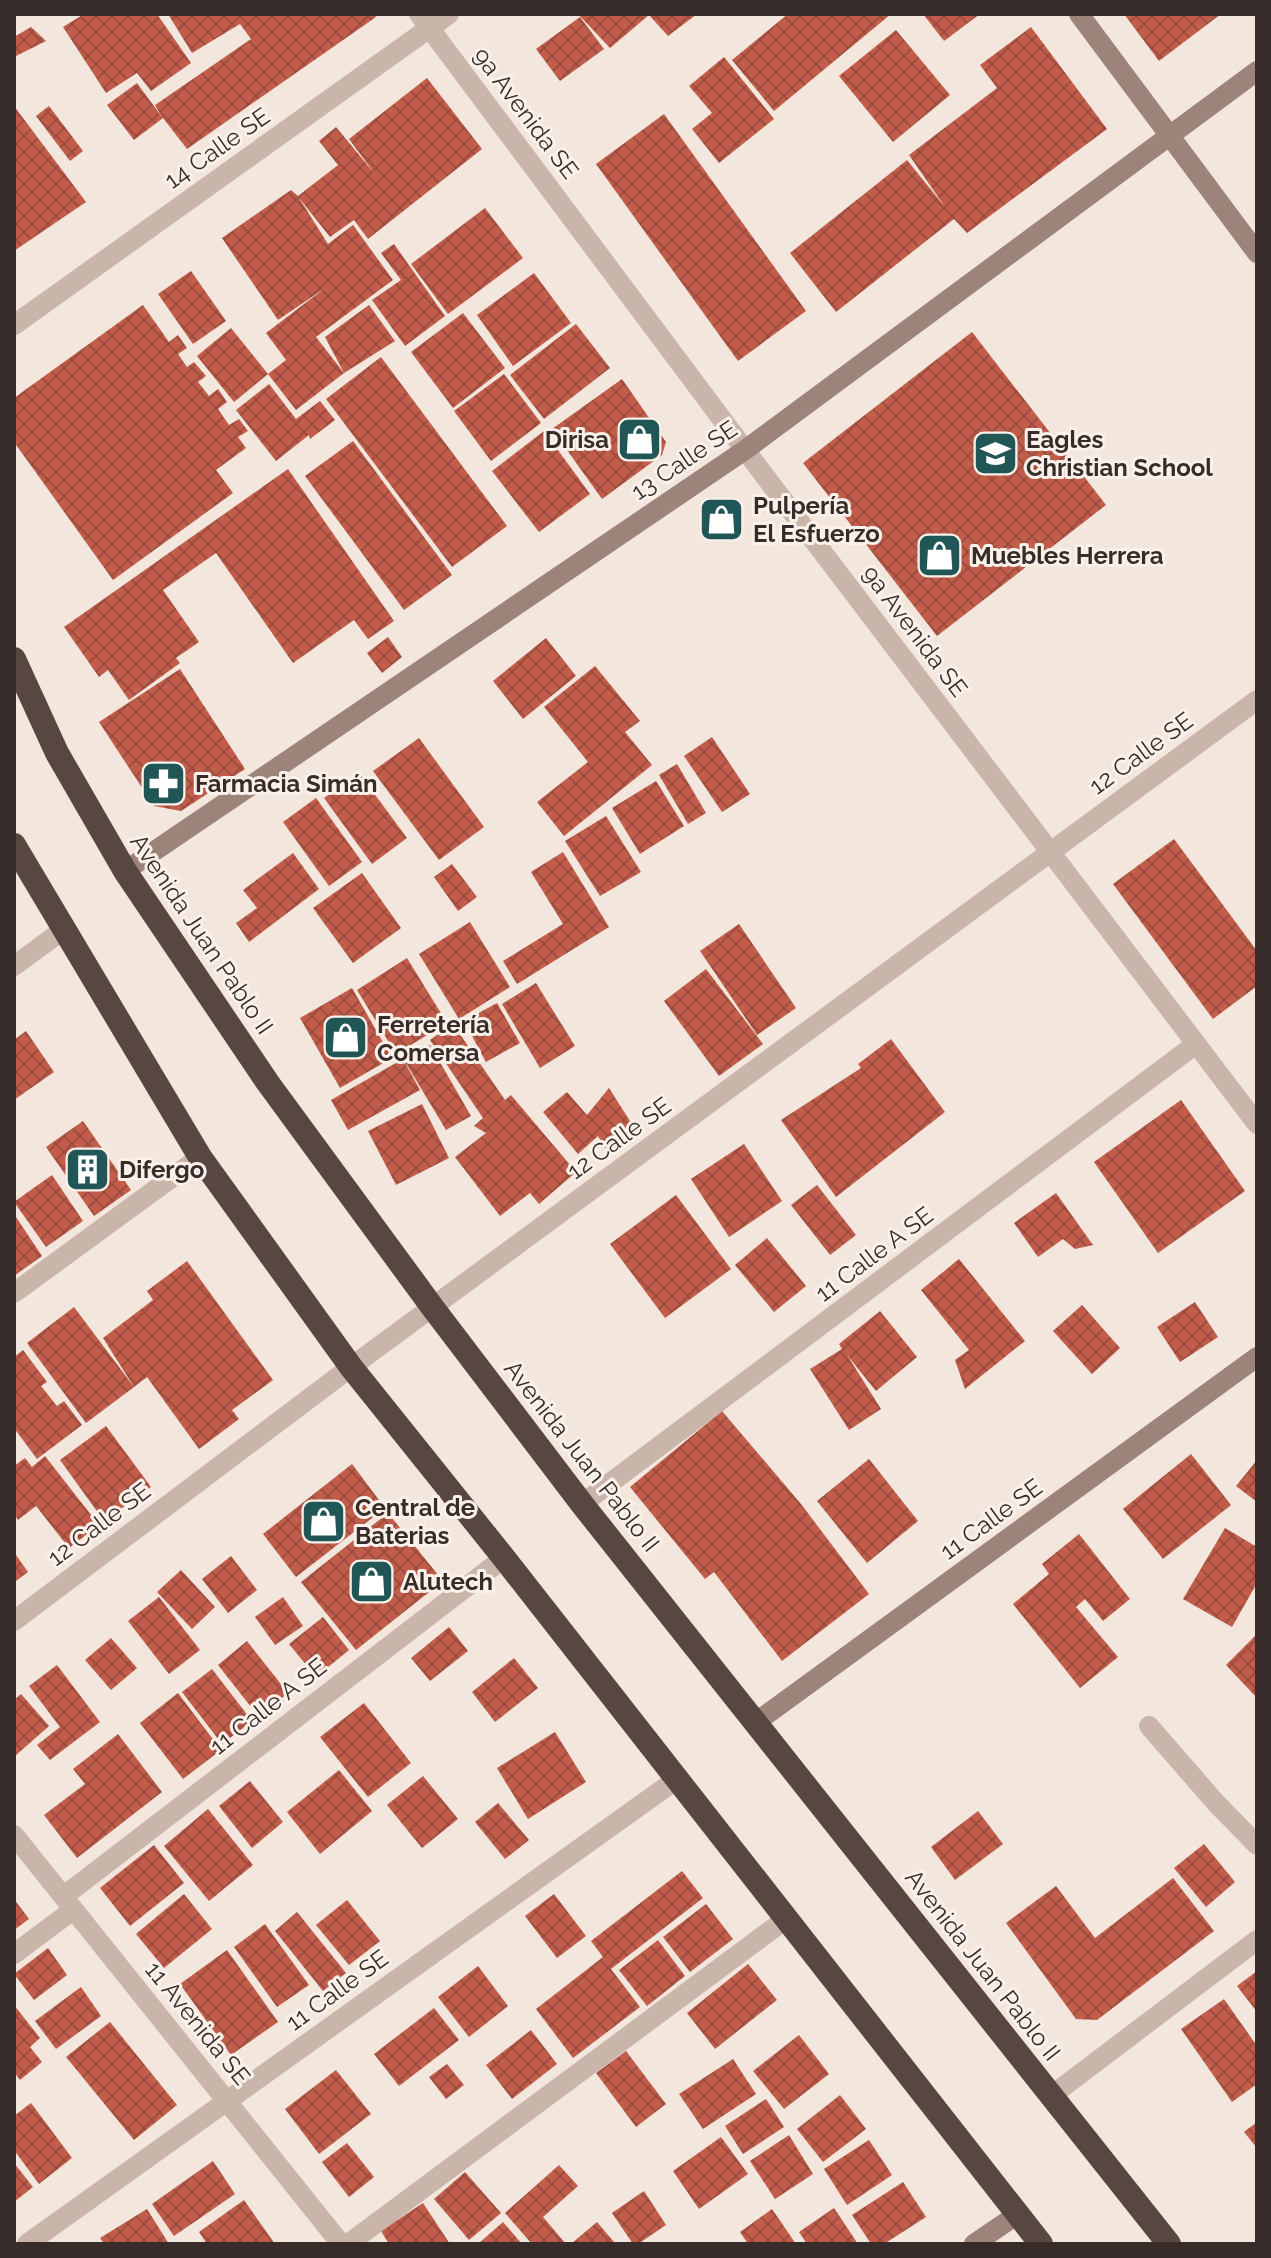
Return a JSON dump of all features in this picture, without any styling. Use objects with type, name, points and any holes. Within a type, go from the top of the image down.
[{"type":"highway","name":"Avenida Juan Pablo II","points":[[14,659],[57,753],[125,871],[268,1083],[582,1504],[1169,2244]]},
{"type":"highway","points":[[14,845],[200,1157],[351,1367],[1041,2244]]},
{"type":"street","name":"14 Calle SE","points":[[14,325],[424,21],[449,14]]},
{"type":"street","points":[[1079,14],[1257,253]]},
{"type":"street","name":"9a Avenida SE","points":[[424,21],[1257,1124]]},
{"type":"street","name":"13 Calle SE","points":[[125,871],[745,450],[1257,71]]},
{"type":"street","name":"12 Calle SE","points":[[14,1621],[351,1367],[1257,700]]},
{"type":"street","points":[[14,966],[63,930]]},
{"type":"street","name":"11 Calle A SE","points":[[582,1504],[1196,1044]]},
{"type":"street","points":[[14,1293],[200,1157]]},
{"type":"street","name":"11 Calle SE","points":[[755,1723],[1257,1357]]},
{"type":"street","name":"11 Calle A SE","points":[[14,1954],[68,1903],[504,1558]]},
{"type":"street","points":[[1149,1726],[1257,1845]]},
{"type":"street","name":"11 Calle SE","points":[[27,2244],[677,1779]]},
{"type":"street","name":"11 Avenida SE","points":[[14,1835],[341,2244]]},
{"type":"street","points":[[348,2244],[786,1919]]},
{"type":"street","points":[[1051,2096],[1257,1940]]},
{"type":"street","points":[[974,2244],[1018,2214]]},
{"type":"building","points":[[84,14],[157,14],[191,63],[151,91],[137,73],[106,93],[63,27]]},
{"type":"building","points":[[168,14],[374,14],[376,17],[187,149],[163,118],[134,140],[107,105],[137,83],[162,117],[155,105],[251,39],[240,24],[192,53]]},
{"type":"building","points":[[578,14],[697,14],[668,36],[649,15],[610,48]]},
{"type":"building","points":[[788,14],[891,14],[774,111],[732,60]]},
{"type":"building","points":[[923,14],[980,14],[944,41]]},
{"type":"building","points":[[1124,14],[1221,14],[1159,61]]},
{"type":"building","points":[[580,17],[604,49],[560,81],[536,49]]},
{"type":"building","points":[[31,27],[46,41],[14,57],[14,37]]},
{"type":"building","points":[[1031,27],[1107,129],[967,233],[954,219],[836,312],[790,253],[907,160],[945,207],[909,155],[997,88],[980,65]]},
{"type":"building","points":[[896,30],[950,95],[893,142],[839,76]]},
{"type":"building","points":[[724,57],[774,119],[719,163],[692,129],[712,113],[689,86]]},
{"type":"building","points":[[427,78],[482,149],[368,239],[354,220],[330,237],[299,198],[328,244],[353,225],[393,280],[316,337],[344,373],[296,410],[268,374],[286,360],[266,333],[325,288],[278,320],[222,238],[291,190],[298,196],[338,165],[319,141],[336,127],[375,174],[349,139]]},
{"type":"building","points":[[14,106],[86,202],[14,251]]},
{"type":"building","points":[[49,106],[83,151],[70,161],[36,116]]},
{"type":"building","points":[[664,114],[806,311],[738,361],[596,164]]},
{"type":"building","points":[[485,208],[523,258],[448,314],[411,264]]},
{"type":"building","points":[[394,244],[445,316],[405,346],[372,300],[401,280],[381,253]]},
{"type":"building","points":[[191,271],[226,321],[193,344],[158,294]]},
{"type":"building","points":[[534,273],[571,323],[513,366],[477,315]]},
{"type":"building","points":[[143,305],[169,342],[178,335],[187,348],[178,354],[187,367],[194,362],[206,376],[198,382],[209,396],[218,389],[227,402],[218,409],[229,425],[239,419],[248,431],[238,437],[246,448],[216,470],[233,493],[113,580],[14,442],[14,398]]},
{"type":"building","points":[[369,305],[395,341],[344,373],[325,337]]},
{"type":"building","points":[[463,313],[505,368],[453,408],[411,352]]},
{"type":"building","points":[[576,324],[610,368],[544,419],[510,375]]},
{"type":"building","points":[[231,328],[268,374],[234,402],[197,356]]},
{"type":"building","points":[[972,332],[1106,505],[937,636],[803,463]]},
{"type":"building","points":[[381,357],[507,526],[452,567],[326,399]]},
{"type":"building","points":[[504,374],[541,423],[491,461],[454,411]]},
{"type":"building","points":[[622,379],[666,442],[662,455],[602,499],[552,429]]},
{"type":"building","points":[[269,384],[296,419],[320,401],[335,420],[310,439],[309,435],[276,461],[236,410]]},
{"type":"building","points":[[544,431],[590,494],[539,532],[492,471]]},
{"type":"building","points":[[353,441],[452,575],[404,610],[305,476]]},
{"type":"building","points":[[288,469],[394,621],[368,639],[354,620],[293,663],[216,553],[163,590],[199,642],[176,658],[180,663],[129,700],[108,670],[99,677],[64,627]]},
{"type":"building","name":"Pulpería El Esfuerzo","points":[[715,507],[731,509],[740,523],[718,538],[703,515]]},
{"type":"building","points":[[388,637],[402,657],[382,673],[367,653]]},
{"type":"building","points":[[546,638],[576,676],[523,719],[493,681]]},
{"type":"building","points":[[595,666],[640,721],[625,732],[652,765],[564,836],[537,802],[588,762],[544,707]]},
{"type":"building","points":[[180,669],[245,769],[181,811],[154,806],[99,722]]},
{"type":"building","points":[[712,737],[750,794],[722,812],[684,756]]},
{"type":"building","points":[[419,738],[484,827],[439,860],[373,771]]},
{"type":"building","points":[[677,764],[706,813],[688,824],[659,775]]},
{"type":"building","points":[[359,773],[407,838],[372,864],[324,798]]},
{"type":"building","points":[[656,781],[684,826],[640,854],[612,808]]},
{"type":"building","points":[[316,798],[362,862],[329,886],[283,822]]},
{"type":"building","points":[[606,816],[641,872],[600,896],[565,841]]},
{"type":"building","points":[[1174,839],[1257,951],[1257,986],[1213,1019],[1113,884]]},
{"type":"building","points":[[563,852],[609,927],[517,984],[503,961],[563,924],[531,872]]},
{"type":"building","points":[[293,853],[319,889],[249,942],[236,923],[257,908],[243,890]]},
{"type":"building","points":[[452,864],[477,897],[458,911],[434,877]]},
{"type":"building","points":[[362,873],[401,928],[353,963],[313,908]]},
{"type":"building","points":[[470,922],[510,987],[459,1019],[419,954]]},
{"type":"building","points":[[739,924],[796,1008],[757,1035],[700,951]]},
{"type":"building","points":[[407,958],[447,1023],[396,1054],[357,990]]},
{"type":"building","points":[[706,969],[763,1044],[719,1076],[664,1001]]},
{"type":"building","points":[[536,983],[575,1046],[540,1068],[502,1004]]},
{"type":"building","name":"Ferretería Comersa","points":[[352,988],[392,1058],[340,1088],[300,1018]]},
{"type":"building","points":[[497,1003],[520,1043],[486,1062],[464,1021]]},
{"type":"building","points":[[453,1024],[505,1100],[511,1095],[576,1172],[539,1204],[530,1193],[500,1216],[455,1157],[486,1133],[474,1126],[483,1118],[430,1040]]},
{"type":"building","points":[[26,1031],[54,1072],[14,1100],[14,1040]]},
{"type":"building","points":[[891,1039],[945,1112],[836,1197],[781,1120],[861,1068],[858,1064]]},
{"type":"building","points":[[430,1045],[471,1116],[446,1130],[404,1060]]},
{"type":"building","points":[[403,1059],[420,1090],[348,1130],[331,1100]]},
{"type":"building","points":[[609,1088],[635,1129],[605,1148],[598,1136],[578,1154],[543,1112],[567,1092],[587,1115]]},
{"type":"building","points":[[1181,1100],[1245,1191],[1158,1253],[1094,1162]]},
{"type":"building","points":[[422,1104],[449,1158],[396,1185],[368,1131]]},
{"type":"building","name":"Difergo","points":[[83,1121],[131,1190],[94,1216],[46,1147]]},
{"type":"building","points":[[744,1144],[782,1201],[729,1237],[691,1179]]},
{"type":"building","points":[[52,1175],[83,1221],[46,1247],[14,1202]]},
{"type":"building","points":[[817,1185],[856,1235],[830,1255],[791,1205]]},
{"type":"building","points":[[1056,1193],[1093,1245],[1075,1249],[1063,1239],[1038,1257],[1014,1223]]},
{"type":"building","points":[[676,1195],[731,1269],[665,1318],[610,1244]]},
{"type":"building","points":[[14,1214],[42,1256],[14,1276]]},
{"type":"building","points":[[767,1238],[806,1286],[774,1312],[735,1265]]},
{"type":"building","points":[[959,1259],[1025,1341],[965,1389],[955,1360],[969,1350],[921,1290]]},
{"type":"building","points":[[187,1261],[273,1380],[232,1410],[239,1419],[199,1449],[147,1377],[134,1387],[103,1338],[153,1300],[147,1291]]},
{"type":"building","points":[[1195,1302],[1218,1337],[1180,1362],[1157,1327]]},
{"type":"building","points":[[1082,1305],[1120,1348],[1092,1374],[1053,1331]]},
{"type":"building","points":[[74,1307],[134,1387],[86,1423],[27,1343]]},
{"type":"building","points":[[880,1311],[917,1357],[876,1391],[847,1355],[881,1409],[849,1430],[810,1369],[842,1349],[839,1344]]},
{"type":"building","points":[[23,1350],[47,1382],[41,1386],[57,1406],[64,1401],[82,1425],[37,1459],[14,1428],[14,1357]]},
{"type":"building","points":[[722,1411],[801,1504],[869,1594],[782,1661],[714,1572],[705,1579],[630,1487]]},
{"type":"building","points":[[106,1426],[151,1487],[104,1521],[60,1460]]},
{"type":"building","points":[[1191,1454],[1231,1505],[1163,1559],[1123,1509]]},
{"type":"building","points":[[45,1456],[99,1525],[69,1548],[36,1506],[18,1520],[14,1514],[14,1466],[25,1458],[32,1467]]},
{"type":"building","points":[[869,1459],[918,1521],[867,1563],[817,1501]]},
{"type":"building","points":[[1257,1460],[1257,1502],[1236,1486]]},
{"type":"building","name":"Central de Baterias","points":[[352,1464],[385,1508],[296,1577],[263,1534]]},
{"type":"building","name":"Alutech","points":[[388,1513],[443,1581],[356,1650],[301,1582]]},
{"type":"building","points":[[1225,1528],[1257,1547],[1257,1583],[1232,1627],[1183,1599]]},
{"type":"building","points":[[1079,1534],[1130,1599],[1103,1621],[1085,1599],[1076,1607],[1118,1657],[1080,1688],[1013,1604],[1049,1574],[1042,1564]]},
{"type":"building","points":[[16,1555],[28,1572],[16,1581],[14,1557]]},
{"type":"building","points":[[231,1556],[257,1590],[228,1613],[202,1579]]},
{"type":"building","points":[[181,1570],[215,1607],[192,1629],[157,1592]]},
{"type":"building","points":[[159,1597],[200,1650],[169,1674],[128,1621]]},
{"type":"building","points":[[283,1597],[303,1626],[275,1645],[255,1617]]},
{"type":"building","points":[[323,1617],[349,1650],[316,1677],[289,1644]]},
{"type":"building","points":[[449,1627],[468,1651],[430,1681],[411,1658]]},
{"type":"building","points":[[1257,1634],[1257,1698],[1226,1665]]},
{"type":"building","points":[[111,1638],[137,1668],[111,1690],[85,1660]]},
{"type":"building","points":[[247,1641],[288,1693],[259,1717],[218,1665]]},
{"type":"building","points":[[514,1658],[538,1688],[495,1722],[472,1692]]},
{"type":"building","points":[[57,1665],[100,1722],[50,1760],[37,1745],[60,1727],[29,1686]]},
{"type":"building","points":[[212,1669],[252,1721],[222,1744],[182,1692]]},
{"type":"building","points":[[178,1693],[221,1750],[183,1779],[140,1723]]},
{"type":"building","points":[[21,1694],[49,1726],[14,1757],[14,1700]]},
{"type":"building","points":[[364,1703],[411,1763],[368,1797],[320,1737]]},
{"type":"building","points":[[555,1732],[586,1782],[528,1819],[497,1768]]},
{"type":"building","points":[[118,1734],[162,1792],[77,1858],[44,1815],[85,1784],[73,1769]]},
{"type":"building","points":[[339,1770],[372,1811],[320,1854],[287,1812]]},
{"type":"building","points":[[423,1776],[458,1819],[422,1848],[387,1805]]},
{"type":"building","points":[[250,1781],[283,1822],[252,1848],[219,1806]]},
{"type":"building","points":[[498,1803],[529,1840],[505,1859],[475,1822]]},
{"type":"building","points":[[208,1809],[253,1865],[209,1901],[164,1846]]},
{"type":"building","points":[[978,1811],[1003,1844],[955,1880],[931,1847]]},
{"type":"building","points":[[1204,1844],[1235,1882],[1206,1907],[1174,1868]]},
{"type":"building","points":[[154,1845],[184,1883],[130,1926],[100,1888]]},
{"type":"building","points":[[682,1871],[703,1898],[611,1969],[640,2007],[573,2058],[536,2009],[603,1957],[591,1941]]},
{"type":"building","points":[[1173,1878],[1214,1931],[1097,2020],[1076,2019],[1006,1923],[1056,1886],[1095,1938]]},
{"type":"building","points":[[184,1894],[212,1929],[164,1968],[136,1934]]},
{"type":"building","points":[[554,1894],[586,1936],[557,1958],[525,1916]]},
{"type":"building","points":[[14,1899],[29,1919],[14,1930]]},
{"type":"building","points":[[347,1900],[380,1941],[349,1965],[316,1925]]},
{"type":"building","points":[[706,1904],[733,1939],[690,1972],[663,1937]]},
{"type":"building","points":[[297,1912],[346,1973],[323,1991],[275,1931]]},
{"type":"building","points":[[265,1924],[309,1985],[277,2007],[234,1947]]},
{"type":"building","points":[[658,1940],[685,1976],[647,2006],[619,1970]]},
{"type":"building","points":[[48,1948],[67,1975],[34,2000],[14,1974]]},
{"type":"building","points":[[227,1950],[278,2022],[231,2055],[180,1984]]},
{"type":"building","points":[[748,1964],[777,2000],[715,2049],[687,2013]]},
{"type":"building","points":[[478,1966],[508,2006],[469,2037],[438,1997]]},
{"type":"building","points":[[1257,1971],[1257,2012],[1237,1986]]},
{"type":"building","points":[[81,1987],[101,2016],[56,2049],[35,2021]]},
{"type":"building","points":[[1224,1999],[1257,2046],[1257,2084],[1232,2102],[1181,2029]]},
{"type":"building","points":[[14,2005],[40,2038],[30,2047],[42,2062],[20,2080],[14,2072]]},
{"type":"building","points":[[434,2008],[459,2040],[399,2086],[374,2054]]},
{"type":"building","points":[[110,2022],[177,2105],[134,2140],[66,2057]]},
{"type":"building","points":[[531,2030],[557,2064],[512,2099],[486,2065]]},
{"type":"building","points":[[799,2035],[829,2074],[784,2109],[753,2071]]},
{"type":"building","points":[[626,2051],[666,2104],[636,2127],[596,2073]]},
{"type":"building","points":[[733,2059],[756,2094],[703,2129],[679,2094]]},
{"type":"building","points":[[447,2064],[464,2085],[446,2099],[429,2077]]},
{"type":"building","points":[[336,2070],[371,2114],[319,2154],[285,2109]]},
{"type":"building","points":[[840,2095],[866,2129],[823,2162],[797,2129]]},
{"type":"building","points":[[766,2099],[784,2127],[743,2154],[725,2126]]},
{"type":"building","points":[[31,2103],[72,2158],[39,2184],[14,2150],[14,2116]]},
{"type":"building","points":[[1257,2122],[1257,2148],[1244,2132]]},
{"type":"building","points":[[789,2135],[813,2174],[775,2199],[750,2161]]},
{"type":"building","points":[[721,2137],[748,2174],[699,2209],[673,2171]]},
{"type":"building","points":[[869,2140],[892,2175],[847,2205],[824,2169]]},
{"type":"building","points":[[347,2143],[374,2177],[349,2197],[322,2162]]},
{"type":"building","points":[[213,2161],[235,2194],[174,2236],[152,2204]]},
{"type":"building","points":[[14,2163],[33,2187],[14,2202]]},
{"type":"building","points":[[559,2165],[578,2186],[543,2217],[566,2244],[532,2244],[505,2213]]},
{"type":"building","points":[[465,2172],[501,2213],[469,2240],[434,2199]]},
{"type":"building","points":[[903,2182],[926,2217],[884,2244],[871,2244],[852,2215]]},
{"type":"building","points":[[644,2191],[666,2225],[638,2244],[633,2244],[612,2213]]},
{"type":"building","points":[[244,2200],[275,2244],[207,2244],[199,2232]]},
{"type":"building","points":[[423,2203],[450,2244],[389,2244],[381,2231]]},
{"type":"building","points":[[834,2208],[858,2244],[807,2244],[799,2232]]},
{"type":"building","points":[[147,2209],[169,2244],[104,2244],[100,2238]]},
{"type":"building","points":[[772,2209],[796,2244],[748,2244],[740,2232]]},
{"type":"building","points":[[503,2222],[522,2244],[478,2244]]},
{"type":"building","points":[[597,2222],[614,2242],[571,2244]]},
{"type":"place","name":"Dirisa","points":[[640,439]]},
{"type":"place","name":"Eagles Christian School","points":[[995,453]]},
{"type":"place","name":"Pulpería El Esfuerzo","points":[[722,519]]},
{"type":"place","name":"Muebles Herrera","points":[[940,555]]},
{"type":"place","name":"Farmacia Simán","points":[[164,783]]},
{"type":"place","name":"Ferretería Comersa","points":[[346,1038]]},
{"type":"place","name":"Difergo","points":[[88,1169]]},
{"type":"place","name":"Central de Baterias","points":[[324,1521]]},
{"type":"place","name":"Alutech","points":[[372,1581]]}]
